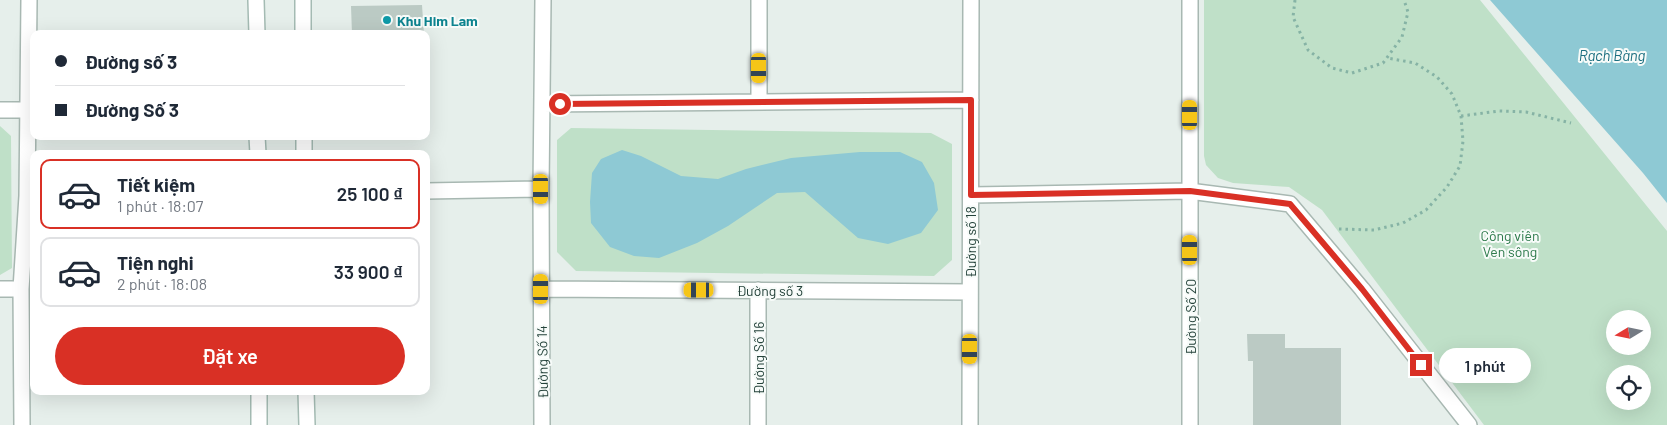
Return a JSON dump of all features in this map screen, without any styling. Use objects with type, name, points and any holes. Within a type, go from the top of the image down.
[{"type":"street","points":[[22,425],[21,289],[30,196],[28,110],[29,0]]},
{"type":"street","points":[[256,0],[257,30]]},
{"type":"street","points":[[302,0],[303,30]]},
{"type":"street","name":"Đường Số 14","points":[[542,425],[541,189],[543,0]]},
{"type":"street","points":[[759,0],[759,102]]},
{"type":"street","name":"Đường số 18","points":[[970,425],[971,0]]},
{"type":"street","name":"Đường Số 20","points":[[1190,0],[1190,425]]},
{"type":"street","points":[[542,104],[971,100]]},
{"type":"street","points":[[0,110],[28,110]]},
{"type":"street","points":[[430,191],[541,189]]},
{"type":"street","points":[[971,195],[1190,191],[1290,204],[1362,289],[1469,425]]},
{"type":"street","points":[[0,289],[21,289]]},
{"type":"street","name":"Đường số 3","points":[[541,289],[970,292]]},
{"type":"street","name":"Đường Số 16","points":[[758,290],[758,425]]},
{"type":"street","points":[[259,395],[259,425]]},
{"type":"street","points":[[306,395],[307,425]]},
{"type":"path","points":[[1295,0],[1293,17],[1308,50],[1332,68],[1352,73],[1383,63],[1402,37],[1408,12],[1404,0]]},
{"type":"path","points":[[1311,229],[1374,230],[1403,222],[1426,210],[1447,186],[1460,166],[1463,141],[1461,116],[1452,94],[1437,77],[1415,63],[1387,58]]},
{"type":"path","points":[[1461,116],[1498,111],[1526,112],[1571,123]]},
{"type":"green space","name":"Công viên Ven sông","points":[[1204,0],[1480,0],[1667,231],[1667,425],[1484,425],[1322,210],[1289,187],[1233,183],[1218,178],[1206,165],[1204,156]]},
{"type":"green space","points":[[0,126],[11,136],[12,268],[0,275]]},
{"type":"green space","points":[[571,128],[931,133],[952,144],[952,260],[934,276],[576,271],[557,252],[557,140]]},
{"type":"water","name":"Rạch Bàng","points":[[1490,0],[1667,0],[1667,203],[1643,173]]},
{"type":"water","points":[[622,150],[641,156],[681,176],[718,179],[746,169],[791,158],[860,152],[900,152],[922,162],[934,183],[938,210],[921,233],[888,244],[858,238],[805,192],[777,193],[728,226],[697,243],[659,258],[634,256],[610,247],[591,223],[592,173],[601,159]]},
{"type":"building","name":"Khu Him Lam","points":[[422,5],[424,30],[352,30],[351,6]]},
{"type":"building","points":[[1247,334],[1285,334],[1285,348],[1341,348],[1341,425],[1253,425],[1253,361],[1248,361]]},
{"type":"place","name":"Khu Him Lam","points":[[387,20]]},
{"type":"route","points":[[560,104],[971,100],[971,195],[1190,191],[1290,204],[1362,289],[1421,365]]}]
